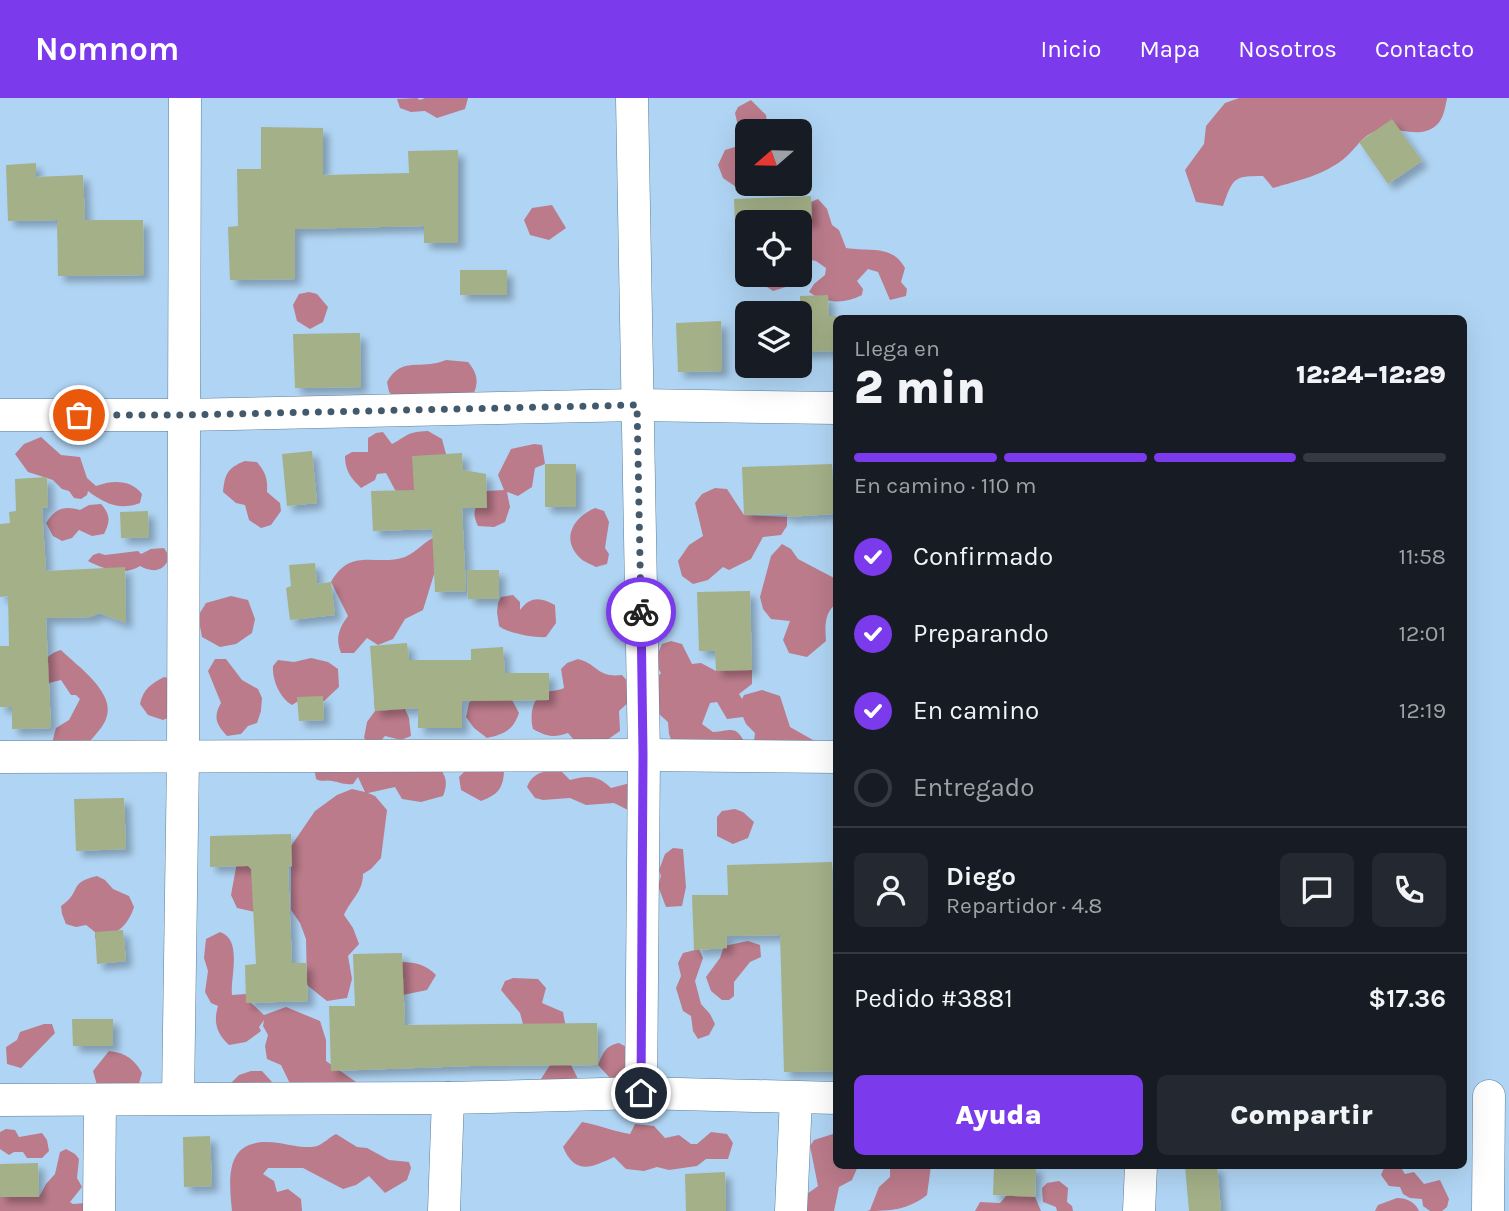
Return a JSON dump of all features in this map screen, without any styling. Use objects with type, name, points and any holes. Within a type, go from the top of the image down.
[{"type":"street","points":[[178,1098],[183,758],[185,98]]},
{"type":"street","points":[[632,98],[643,754],[641,1093]]},
{"type":"street","points":[[0,415],[184,415],[637,405],[833,408]]},
{"type":"street","points":[[0,757],[643,754],[833,757]]},
{"type":"street","points":[[0,1100],[448,1098],[641,1093],[833,1098]]},
{"type":"street","points":[[1487,1096],[1488,1211]]},
{"type":"street","points":[[444,1211],[448,1098]]},
{"type":"street","points":[[791,1211],[796,1098]]},
{"type":"street","points":[[99,1211],[100,1100]]},
{"type":"street","points":[[1139,1211],[1141,1169]]},
{"type":"shaded area","points":[[468,98],[465,109],[437,118],[425,111],[411,112],[400,108],[397,99]]},
{"type":"shaded area","points":[[1239,98],[1447,99],[1440,121],[1429,130],[1376,131],[1331,168],[1312,176],[1273,188],[1263,176],[1240,178],[1232,184],[1223,206],[1196,202],[1185,170],[1204,144],[1206,126],[1225,103]]},
{"type":"shaded area","points":[[751,100],[766,115],[766,119],[736,119],[735,113],[738,107]]},
{"type":"shaded area","points":[[735,147],[735,186],[723,178],[718,165],[725,150]]},
{"type":"shaded area","points":[[818,199],[827,209],[832,225],[839,230],[846,248],[879,250],[900,260],[905,268],[901,282],[907,289],[906,296],[890,300],[878,272],[868,269],[857,281],[863,289],[862,295],[856,298],[829,301],[809,292],[825,275],[826,268],[812,260],[812,210],[806,210],[811,202]]},
{"type":"shaded area","points":[[552,205],[566,228],[549,240],[530,235],[524,220],[532,208]]},
{"type":"shaded area","points":[[767,287],[786,287],[773,291]]},
{"type":"shaded area","points":[[299,294],[317,294],[328,307],[323,322],[310,329],[297,321],[293,305]]},
{"type":"shaded area","points":[[446,360],[468,362],[475,373],[476,388],[468,404],[452,403],[433,393],[401,404],[389,392],[387,382],[399,369]]},
{"type":"shaded area","points":[[428,431],[442,439],[446,454],[415,497],[395,490],[386,473],[377,474],[375,480],[361,488],[349,474],[345,456],[352,452],[368,452],[368,438],[376,433],[383,432],[392,444],[411,433]]},
{"type":"shaded area","points":[[41,437],[61,455],[80,457],[87,478],[96,486],[115,482],[127,483],[138,489],[142,494],[140,503],[112,505],[88,491],[81,499],[74,498],[53,480],[28,472],[15,454],[24,444]]},
{"type":"shaded area","points":[[542,445],[545,464],[535,468],[532,487],[518,496],[507,492],[510,507],[505,522],[494,527],[478,526],[475,511],[486,491],[504,490],[498,475],[511,449]]},
{"type":"shaded area","points":[[245,461],[257,462],[265,475],[267,492],[280,503],[281,511],[271,525],[261,528],[249,520],[245,505],[236,503],[223,492],[228,472]]},
{"type":"shaded area","points":[[715,488],[727,489],[744,515],[787,517],[787,526],[781,535],[763,537],[751,559],[729,570],[723,567],[708,580],[693,584],[682,576],[678,561],[689,545],[703,536],[695,503],[702,494]]},
{"type":"shaded area","points":[[101,504],[108,519],[104,534],[92,536],[79,530],[72,538],[62,541],[53,536],[46,523],[60,509],[80,510],[89,505]]},
{"type":"shaded area","points":[[595,508],[604,511],[609,522],[605,548],[609,554],[607,564],[596,567],[580,558],[574,550],[570,536],[581,517]]},
{"type":"shaded area","points":[[438,536],[435,571],[423,610],[405,619],[393,639],[378,645],[367,638],[354,653],[341,653],[339,633],[348,616],[331,582],[339,571],[356,561],[405,557]]},
{"type":"shaded area","points":[[782,544],[791,549],[798,559],[833,577],[833,607],[827,616],[826,641],[807,657],[789,653],[783,640],[790,621],[771,619],[763,609],[760,597],[771,556]]},
{"type":"shaded area","points":[[164,548],[169,556],[165,565],[158,570],[140,566],[128,571],[114,570],[88,561],[99,553],[105,555],[138,551],[141,554],[151,549]]},
{"type":"shaded area","points":[[513,595],[520,602],[520,610],[536,599],[555,605],[556,623],[546,637],[521,635],[499,626],[498,603],[501,597]]},
{"type":"shaded area","points":[[231,596],[248,600],[255,619],[252,633],[236,644],[220,647],[202,637],[198,616],[206,603]]},
{"type":"shaded area","points":[[671,641],[682,644],[692,664],[701,663],[716,671],[724,664],[748,664],[752,670],[752,684],[739,694],[742,699],[744,695],[762,690],[780,696],[790,727],[813,740],[824,751],[753,749],[755,733],[743,717],[727,719],[717,702],[710,703],[702,724],[713,732],[735,731],[745,743],[679,761],[669,734],[668,722],[651,707],[655,680],[661,673],[654,662],[662,644]]},
{"type":"shaded area","points":[[61,650],[94,681],[106,699],[106,719],[90,741],[52,743],[56,728],[69,720],[80,699],[71,695],[61,680],[49,683],[39,677],[46,660]]},
{"type":"shaded area","points":[[311,658],[328,662],[338,669],[339,687],[324,701],[313,702],[305,697],[292,705],[278,688],[273,666],[278,660],[294,662]]},
{"type":"shaded area","points":[[215,659],[226,659],[242,680],[258,689],[262,698],[257,723],[248,726],[241,734],[227,736],[218,724],[216,716],[221,703],[208,671]]},
{"type":"shaded area","points":[[578,659],[602,673],[622,675],[629,683],[631,700],[619,711],[620,731],[607,740],[574,740],[568,733],[550,736],[533,729],[532,713],[537,698],[546,692],[564,688],[561,669],[567,663]]},
{"type":"shaded area","points":[[164,677],[175,680],[170,717],[163,720],[148,715],[140,704],[148,688]]},
{"type":"shaded area","points":[[474,697],[512,700],[519,713],[514,724],[503,733],[487,738],[474,728],[466,717],[469,703]]},
{"type":"shaded area","points":[[374,698],[401,700],[409,718],[411,736],[401,740],[385,736],[377,745],[364,738],[367,722],[375,711]]},
{"type":"shaded area","points":[[356,763],[359,773],[363,763],[437,766],[445,776],[446,788],[443,796],[421,802],[402,799],[395,787],[368,793],[375,796],[387,810],[381,858],[363,874],[359,891],[344,915],[359,944],[348,956],[352,979],[347,998],[327,1001],[307,985],[306,939],[291,910],[291,846],[315,811],[337,795],[352,789],[365,792],[358,777],[353,784],[320,781],[316,779],[314,767]]},
{"type":"shaded area","points":[[493,766],[504,772],[501,787],[495,794],[481,801],[461,790],[459,777],[468,768]]},
{"type":"shaded area","points":[[546,771],[562,772],[570,780],[597,778],[611,788],[638,781],[636,814],[614,803],[586,805],[570,798],[535,798],[527,787],[534,776]]},
{"type":"shaded area","points":[[735,809],[754,822],[748,838],[733,844],[717,836],[717,817],[722,811]]},
{"type":"shaded area","points":[[673,848],[683,849],[686,887],[682,906],[666,907],[658,886],[661,876],[659,870],[665,854]]},
{"type":"shaded area","points":[[256,855],[255,912],[237,908],[231,895],[237,862]]},
{"type":"shaded area","points":[[97,876],[113,889],[129,896],[134,907],[128,920],[115,933],[95,938],[95,932],[86,925],[76,927],[66,924],[61,906],[68,901],[78,885]]},
{"type":"shaded area","points":[[220,932],[227,936],[233,951],[232,995],[246,994],[246,998],[264,1015],[286,1007],[320,1021],[326,1040],[326,1061],[359,1084],[295,1094],[281,1065],[267,1059],[265,1046],[268,1035],[263,1026],[264,1020],[259,1027],[261,1031],[246,1042],[229,1045],[225,1041],[216,1023],[218,1006],[211,1003],[205,992],[208,971],[204,958],[206,939]]},
{"type":"shaded area","points":[[748,941],[760,945],[761,957],[750,962],[734,982],[734,996],[729,1000],[722,1000],[711,991],[706,977],[720,958],[724,946]]},
{"type":"shaded area","points":[[699,949],[703,958],[695,981],[701,1004],[715,1024],[709,1035],[698,1039],[693,1031],[691,1016],[683,1011],[676,988],[681,976],[678,963],[683,953]]},
{"type":"shaded area","points":[[402,962],[420,965],[436,975],[427,990],[403,995],[399,973]]},
{"type":"shaded area","points":[[513,978],[538,979],[546,988],[542,1003],[563,1012],[566,1028],[535,1029],[523,1024],[520,1013],[501,990],[505,981]]},
{"type":"shaded area","points":[[52,1024],[55,1033],[21,1068],[7,1064],[6,1047],[17,1040],[20,1032]]},
{"type":"shaded area","points":[[619,1043],[628,1048],[631,1069],[621,1079],[610,1078],[598,1065],[605,1051]]},
{"type":"shaded area","points":[[109,1051],[125,1055],[139,1068],[142,1073],[137,1090],[97,1085],[93,1071]]},
{"type":"shaded area","points":[[550,1065],[571,1065],[580,1083],[539,1082]]},
{"type":"shaded area","points":[[262,1071],[272,1082],[273,1095],[227,1087],[239,1075]]},
{"type":"shaded area","points":[[582,1122],[630,1134],[635,1124],[654,1126],[665,1138],[679,1135],[691,1144],[697,1144],[711,1132],[727,1134],[733,1143],[728,1159],[706,1159],[697,1166],[669,1170],[657,1167],[644,1171],[626,1169],[614,1157],[584,1167],[573,1162],[563,1147]]},
{"type":"shaded area","points":[[6,1129],[15,1130],[19,1137],[42,1133],[47,1140],[49,1151],[42,1158],[27,1158],[23,1152],[9,1155],[0,1149],[0,1132]]},
{"type":"shaded area","points":[[336,1134],[357,1147],[367,1148],[389,1160],[409,1162],[411,1168],[407,1180],[385,1193],[369,1176],[356,1185],[343,1189],[303,1168],[268,1168],[263,1174],[274,1181],[277,1192],[288,1189],[301,1199],[302,1211],[232,1211],[231,1170],[240,1151],[249,1145],[262,1142],[313,1147]]},
{"type":"shaded area","points":[[833,1134],[833,1169],[857,1169],[852,1180],[839,1187],[834,1211],[801,1211],[807,1194],[818,1186],[810,1146],[814,1140]]},
{"type":"shaded area","points":[[66,1149],[79,1159],[77,1178],[82,1187],[70,1202],[86,1203],[99,1211],[0,1211],[0,1193],[39,1197],[55,1174],[60,1152]]},
{"type":"shaded area","points":[[890,1169],[931,1169],[927,1195],[898,1209],[867,1211],[870,1210],[879,1187],[890,1177]]},
{"type":"shaded area","points":[[1384,1169],[1402,1169],[1405,1174],[1414,1172],[1424,1184],[1440,1180],[1449,1199],[1447,1207],[1442,1211],[1430,1211],[1423,1206],[1422,1199],[1410,1198],[1403,1194],[1400,1187],[1389,1186],[1381,1175]]},
{"type":"shaded area","points":[[1059,1181],[1068,1188],[1067,1202],[1073,1211],[1057,1211],[1056,1207],[1043,1202],[1042,1188],[1047,1183]]},
{"type":"shaded area","points":[[1024,1191],[1035,1197],[1041,1211],[975,1211],[980,1202],[1000,1203],[1006,1196]]},
{"type":"shaded area","points":[[1397,1198],[1410,1201],[1419,1211],[1375,1211],[1378,1205]]},
{"type":"building","points":[[1392,119],[1422,161],[1388,184],[1359,142]]},
{"type":"building","points":[[261,127],[323,128],[323,175],[409,173],[408,151],[458,150],[458,243],[424,243],[424,226],[295,229],[295,279],[230,280],[228,227],[238,226],[237,169],[261,169]]},
{"type":"building","points":[[36,163],[36,177],[83,175],[85,220],[143,220],[144,275],[58,276],[57,220],[8,221],[6,165]]},
{"type":"building","points":[[811,196],[812,210],[735,210],[735,222],[734,199]]},
{"type":"building","points":[[460,270],[507,270],[507,295],[460,295]]},
{"type":"building","points":[[828,295],[829,316],[833,316],[833,351],[812,352],[812,301],[800,301],[800,296]]},
{"type":"building","points":[[721,321],[722,371],[678,372],[676,323]]},
{"type":"building","points":[[360,333],[361,387],[295,388],[293,334]]},
{"type":"building","points":[[312,451],[317,503],[287,506],[282,454]]},
{"type":"building","points":[[462,453],[463,470],[486,474],[487,508],[462,508],[466,591],[435,592],[432,529],[373,531],[371,491],[414,490],[412,456]]},
{"type":"building","points":[[545,464],[576,464],[576,507],[545,507]]},
{"type":"building","points":[[832,464],[833,514],[787,517],[787,514],[744,515],[742,467]]},
{"type":"building","points":[[47,477],[48,507],[42,508],[46,571],[125,567],[126,623],[99,613],[91,617],[46,618],[51,728],[12,729],[12,707],[0,707],[0,646],[9,646],[8,596],[0,597],[0,524],[10,523],[9,512],[16,511],[15,479]]},
{"type":"building","points":[[148,511],[149,537],[121,538],[120,512]]},
{"type":"building","points":[[315,563],[317,584],[331,582],[335,615],[290,620],[286,588],[291,586],[289,565]]},
{"type":"building","points":[[467,570],[499,570],[499,599],[468,599]]},
{"type":"building","points":[[750,591],[752,670],[716,671],[715,651],[699,651],[697,592]]},
{"type":"building","points":[[407,643],[409,660],[471,660],[471,649],[503,647],[505,673],[549,673],[549,700],[462,701],[462,728],[418,728],[418,708],[375,711],[370,646]]},
{"type":"building","points":[[323,696],[324,720],[299,721],[297,697]]},
{"type":"building","points":[[124,798],[126,849],[76,851],[74,799]]},
{"type":"building","points":[[291,834],[292,866],[288,867],[292,963],[306,963],[308,1001],[246,1003],[245,965],[256,964],[251,869],[248,866],[210,867],[210,836]]},
{"type":"building","points":[[832,862],[833,1071],[784,1072],[780,935],[727,936],[727,948],[694,950],[692,895],[728,895],[727,865]]},
{"type":"building","points":[[123,930],[126,961],[97,964],[95,932]]},
{"type":"building","points":[[402,953],[405,1025],[597,1023],[598,1065],[331,1071],[329,1006],[355,1006],[353,954]]},
{"type":"building","points":[[72,1019],[113,1019],[113,1046],[73,1046]]},
{"type":"building","points":[[210,1136],[212,1186],[184,1187],[183,1137]]},
{"type":"building","points":[[38,1163],[39,1197],[0,1197],[0,1164]]},
{"type":"building","points":[[994,1169],[1036,1169],[1035,1197],[993,1195]]},
{"type":"building","points":[[1185,1169],[1217,1169],[1221,1211],[1189,1211]]},
{"type":"building","points":[[725,1172],[726,1211],[686,1211],[685,1174]]},
{"type":"way so far","points":[[79,415],[637,405],[641,612]]},
{"type":"route","points":[[641,612],[641,1093]]}]
